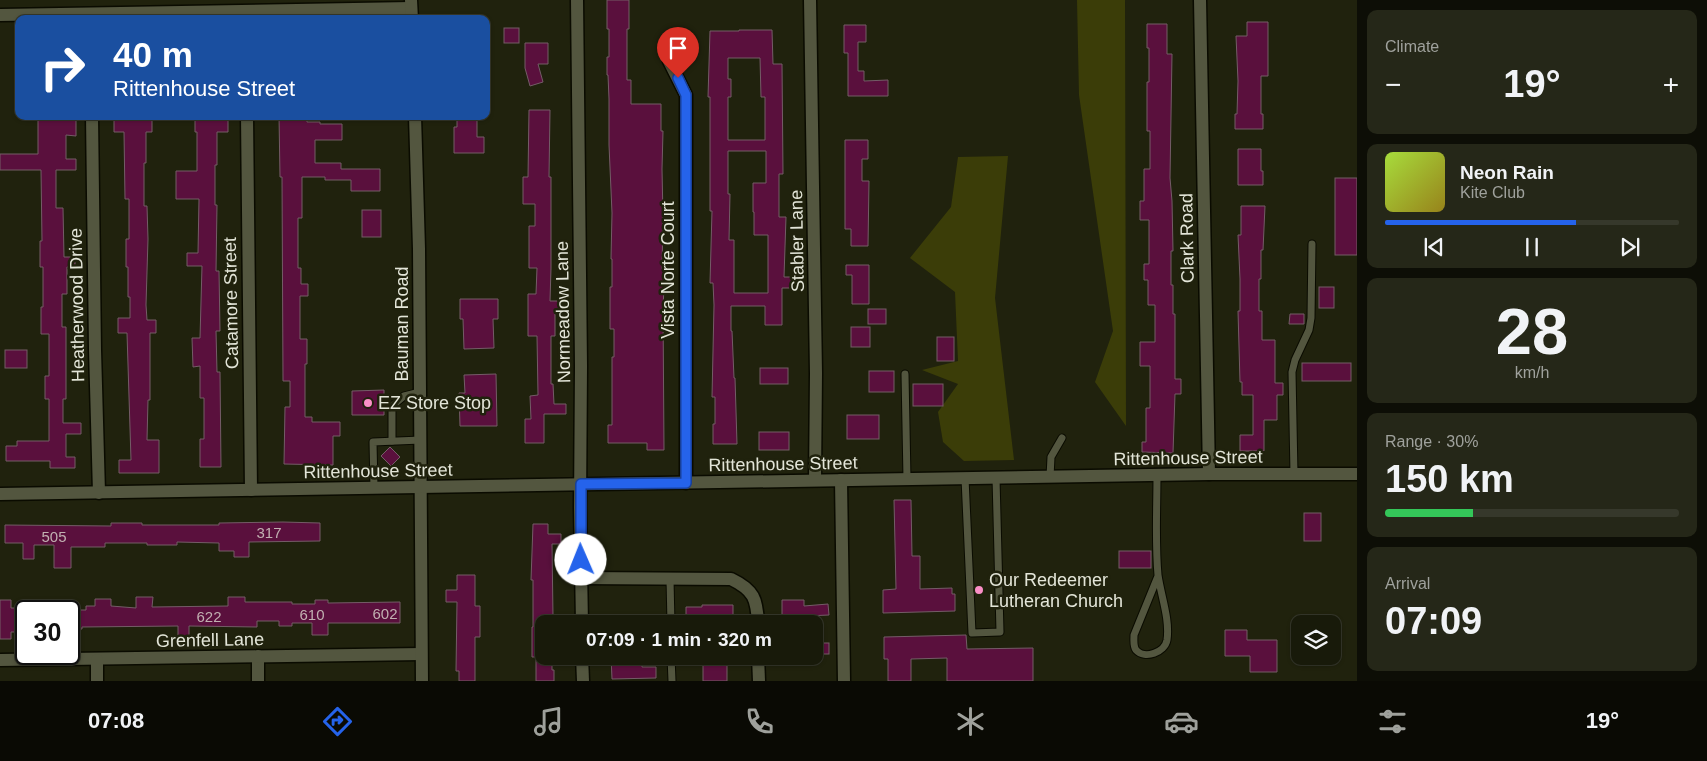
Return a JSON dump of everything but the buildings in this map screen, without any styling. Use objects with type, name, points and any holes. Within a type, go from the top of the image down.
[{"type":"street","name":"Normeadow Lane","points":[[577,0],[582,615]]},
{"type":"street","name":"Stabler Lane","points":[[810,0],[816,373],[815,480]]},
{"type":"street","name":"Clark Road","points":[[1200,0],[1209,474]]},
{"type":"street","points":[[246,15],[411,9]]},
{"type":"street","points":[[0,15],[15,15]]},
{"type":"street","name":"Vista Norte Court","points":[[669,61],[686,95],[686,483]]},
{"type":"street","name":"Heatherwood Drive","points":[[92,120],[99,493]]},
{"type":"street","name":"Catamore Street","points":[[247,120],[251,490]]},
{"type":"street","name":"Bauman Road","points":[[415,120],[419,248],[422,681]]},
{"type":"street","name":"Rittenhouse Street","points":[[0,494],[1209,474],[1357,474]]},
{"type":"street","points":[[841,480],[844,681]]},
{"type":"street","points":[[581,578],[731,579],[745,586],[754,598],[757,615]]},
{"type":"street","name":"Grenfell Lane","points":[[0,660],[421,654]]},
{"type":"street","points":[[258,656],[258,681]]},
{"type":"street","points":[[97,660],[98,681]]},
{"type":"street","points":[[582,665],[583,681]]},
{"type":"street","points":[[758,665],[759,681]]},
{"type":"lane","points":[[1294,474],[1292,372],[1295,360],[1309,330],[1311,318],[1312,244]]},
{"type":"lane","points":[[905,374],[907,479]]},
{"type":"lane","points":[[392,441],[392,406],[404,396],[420,392]]},
{"type":"lane","points":[[1050,477],[1051,458],[1062,438]]},
{"type":"lane","points":[[374,488],[374,442],[421,440]]},
{"type":"lane","points":[[1157,475],[1158,576],[1168,633],[1166,644],[1159,651],[1152,654],[1144,654],[1137,651],[1134,645],[1134,635],[1158,576]]},
{"type":"lane","points":[[966,478],[972,633],[1000,632],[996,478]]},
{"type":"lane","points":[[670,579],[671,615]]},
{"type":"lane","points":[[671,665],[672,681]]},
{"type":"shaded area","points":[[1077,0],[1125,0],[1126,426],[1095,382],[1113,331],[1079,95]]},
{"type":"shaded area","points":[[1008,156],[995,298],[1014,460],[964,461],[943,442],[938,412],[958,384],[922,370],[958,361],[955,292],[910,258],[951,207],[958,157]]},
{"type":"place","name":"EZ Store Stop","points":[[368,403]]},
{"type":"place","name":"Our Redeemer Lutheran Church","points":[[979,590]]},
{"type":"route","points":[[581,560],[581,484],[686,483],[686,95],[678,78]]}]
